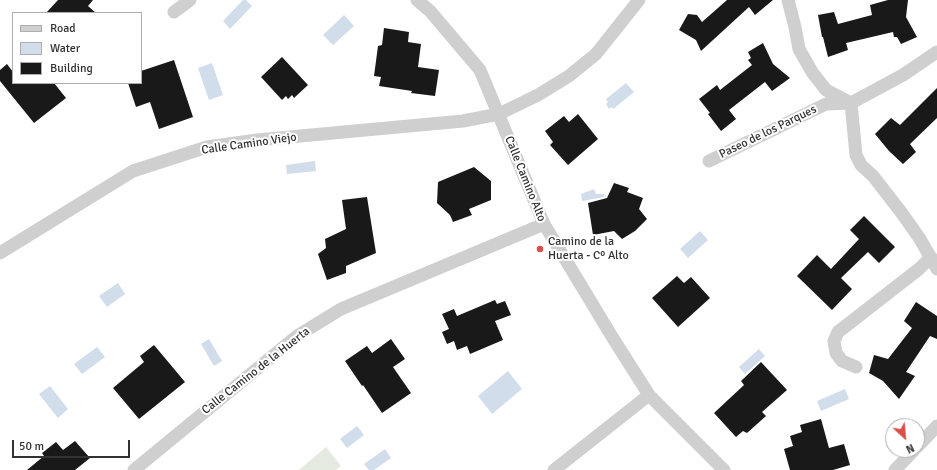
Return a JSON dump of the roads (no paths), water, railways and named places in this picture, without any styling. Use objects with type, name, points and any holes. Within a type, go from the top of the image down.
[{"type":"street","points":[[174,12],[190,0]]},
{"type":"street","name":"Calle Camino Alto","points":[[417,0],[430,11],[480,70],[544,224],[649,395],[724,470]]},
{"type":"street","points":[[499,114],[538,95],[569,76],[596,54],[639,0]]},
{"type":"street","points":[[788,0],[795,26],[798,49],[812,72],[826,90],[851,103],[856,155],[861,165],[873,176],[901,212],[920,238],[934,263],[919,270],[838,332],[834,341],[836,353],[842,361],[856,367]]},
{"type":"street","name":"Paseo de los Parques","points":[[709,161],[826,104],[851,103],[903,75],[937,52]]},
{"type":"street","name":"Calle Camino Viejo","points":[[0,253],[133,171],[207,147],[257,140],[462,121],[499,114]]},
{"type":"street","name":"Calle Camino de la Huerta","points":[[134,470],[296,336],[341,309],[544,224]]},
{"type":"street","points":[[554,470],[649,395]]},
{"type":"street","points":[[925,439],[937,426]]},
{"type":"street","points":[[896,470],[907,458]]},
{"type":"water","points":[[243,0],[246,0],[252,6],[230,29],[223,21]]},
{"type":"water","points":[[344,15],[354,26],[333,45],[323,35]]},
{"type":"water","points":[[212,63],[223,95],[209,100],[198,68]]},
{"type":"water","points":[[626,83],[634,92],[613,109],[612,107],[609,109],[606,104],[608,102],[606,99]]},
{"type":"water","points":[[315,161],[316,171],[287,174],[286,165]]},
{"type":"water","points":[[594,189],[596,194],[604,194],[604,197],[582,201],[581,194]]},
{"type":"water","points":[[700,231],[708,240],[688,258],[680,249]]},
{"type":"water","points":[[118,283],[125,294],[107,307],[99,296]]},
{"type":"water","points":[[209,339],[222,361],[214,366],[201,344]]},
{"type":"water","points":[[97,347],[105,357],[82,374],[74,364]]},
{"type":"water","points":[[759,349],[765,356],[745,374],[739,367]]},
{"type":"water","points":[[508,371],[522,389],[492,414],[478,396]]},
{"type":"water","points":[[50,386],[68,409],[58,418],[39,394]]},
{"type":"water","points":[[845,389],[849,399],[821,411],[817,401]]},
{"type":"water","points":[[357,426],[364,435],[347,448],[340,439]]},
{"type":"water","points":[[385,449],[391,458],[374,470],[369,470],[364,464]]},
{"type":"place","name":"Camino de la Huerta - Cº Alto","points":[[540,249]]}]
